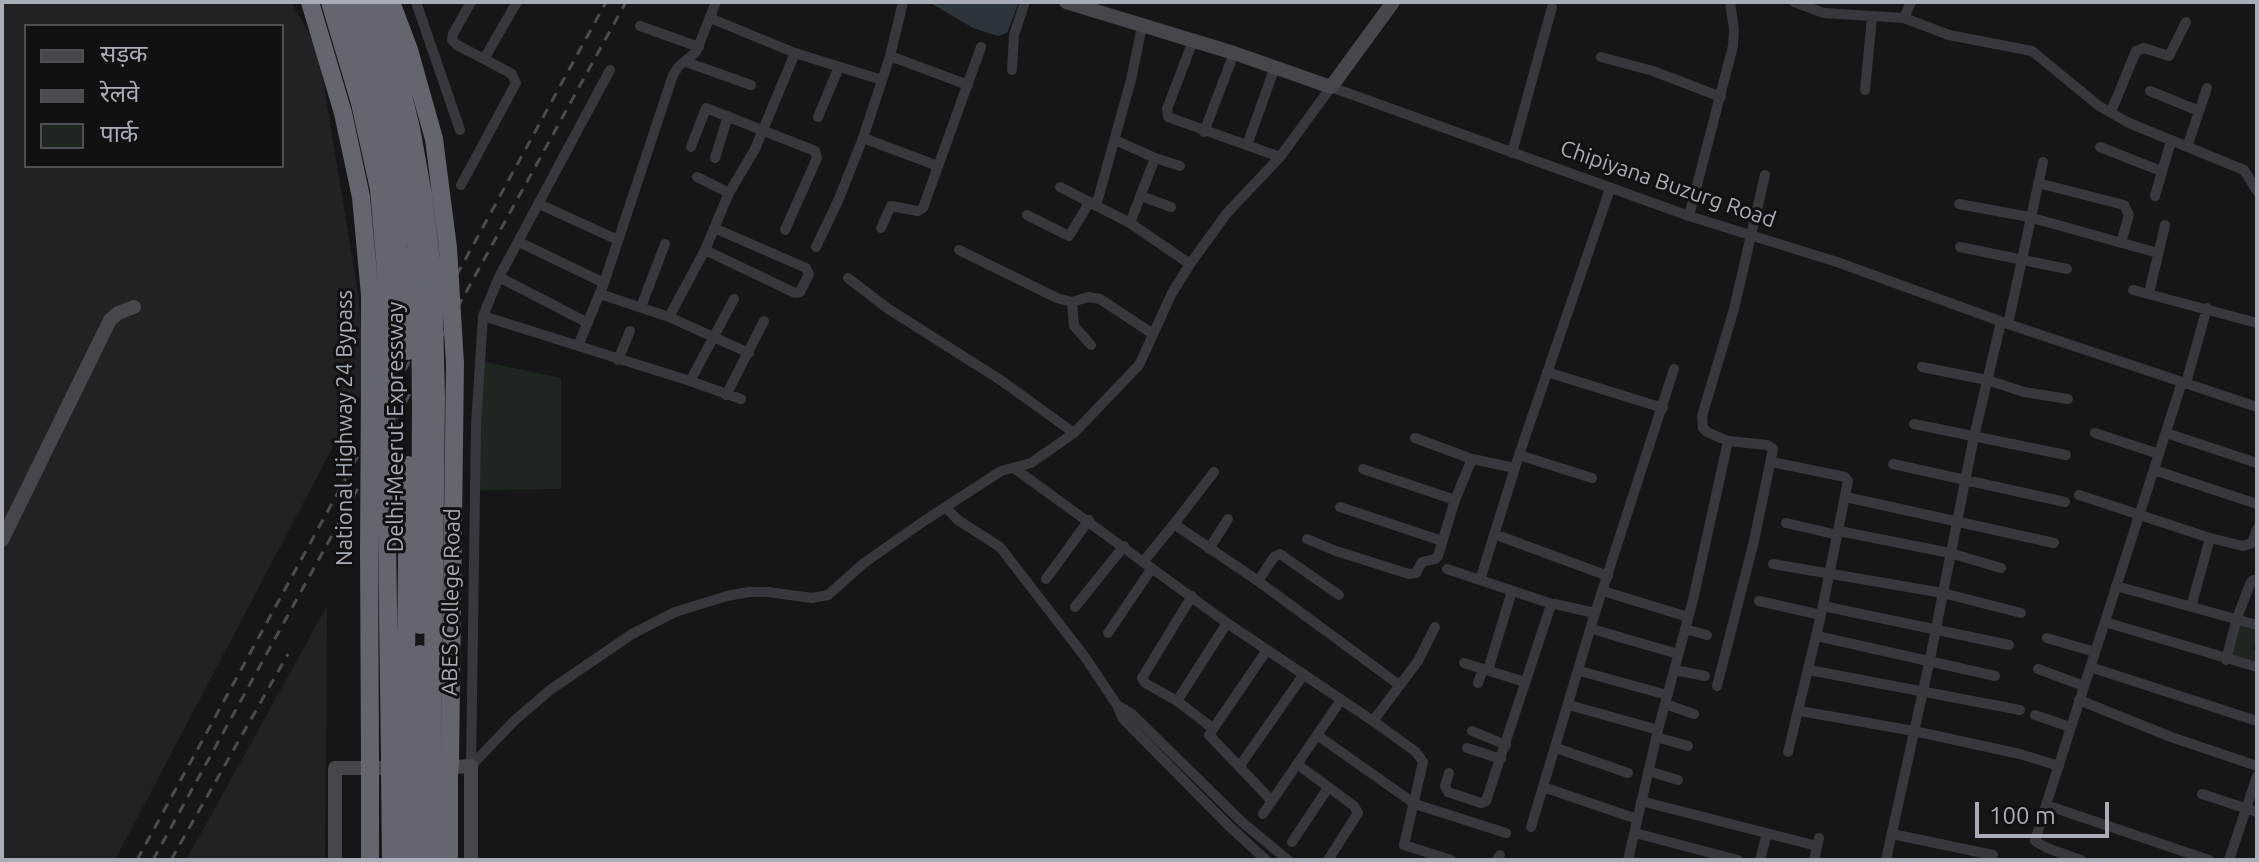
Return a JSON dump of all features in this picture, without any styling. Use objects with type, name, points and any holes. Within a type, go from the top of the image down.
[{"type":"highway","name":"National Highway 24 Bypass","points":[[310,2],[343,113],[361,197],[370,295],[370,860]]},
{"type":"highway","points":[[330,2],[360,103],[379,189],[388,295],[386,460],[431,860]]},
{"type":"highway","name":"Delhi-Meerut Expressway","points":[[343,2],[373,101],[414,312],[422,405],[418,860]]},
{"type":"highway","name":"Delhi-Meerut Expressway","points":[[357,2],[389,102],[401,158],[416,245],[414,312]]},
{"type":"highway","points":[[374,2],[396,67],[411,128],[433,275],[422,405],[419,767],[449,860]]},
{"type":"highway","points":[[391,2],[409,50],[434,139],[448,248],[455,364],[419,767],[391,860]]},
{"type":"highway","name":"Delhi-Meerut Expressway","points":[[405,860],[419,767]]},
{"type":"street","points":[[416,2],[460,130]]},
{"type":"street","points":[[461,185],[516,83],[512,74],[452,40],[471,2]]},
{"type":"street","points":[[484,59],[517,2]]},
{"type":"street","points":[[578,346],[602,288],[673,75],[699,47],[716,2]]},
{"type":"street","points":[[1012,70],[1014,35],[1025,2]]},
{"type":"street","name":"Chipiyana Buzurg Road","points":[[1066,2],[1087,5],[1142,26],[1234,53],[1610,189],[1752,238],[1837,262],[2005,323],[2257,407]]},
{"type":"street","points":[[335,860],[335,768],[471,766],[514,721],[550,690],[632,634],[675,612],[727,596],[749,592],[812,598],[828,595],[906,533],[1001,471],[1031,463],[1074,433],[1139,365],[1172,293],[1190,264],[1227,213],[1280,157],[1393,2]]},
{"type":"street","points":[[1689,216],[1733,46],[1730,2]]},
{"type":"street","points":[[1794,2],[1872,17],[1904,18],[1949,35],[2037,53],[2068,81],[2111,112],[2171,141],[2244,170],[2257,191]]},
{"type":"street","points":[[1904,18],[1911,2]]},
{"type":"street","points":[[816,247],[863,138],[890,56],[903,3]]},
{"type":"street","points":[[1512,153],[1552,7]]},
{"type":"street","points":[[1865,90],[1872,17]]},
{"type":"street","points":[[710,18],[795,53],[882,80]]},
{"type":"street","points":[[2111,112],[2136,51],[2144,48],[2169,56],[2186,22]]},
{"type":"street","points":[[640,26],[699,47]]},
{"type":"street","points":[[1027,215],[1069,236],[1093,205],[1115,140],[1142,26]]},
{"type":"street","points":[[1193,41],[1166,113],[1170,119],[1280,157]]},
{"type":"street","points":[[881,228],[888,208],[893,205],[922,210],[981,47]]},
{"type":"street","points":[[669,317],[705,250],[729,193],[763,132],[795,53]]},
{"type":"street","points":[[1204,132],[1234,53]]},
{"type":"street","points":[[890,56],[968,85]]},
{"type":"street","points":[[1601,57],[1653,71],[1721,97]]},
{"type":"street","points":[[686,62],[751,85]]},
{"type":"street","points":[[818,117],[839,67]]},
{"type":"street","points":[[1247,145],[1275,67]]},
{"type":"street","name":"ABES College Road","points":[[471,860],[483,316],[499,277],[610,70]]},
{"type":"street","points":[[2187,147],[2207,88]]},
{"type":"street","points":[[2150,91],[2199,111]]},
{"type":"street","points":[[691,147],[705,109],[813,149],[817,155],[785,230]]},
{"type":"street","points":[[715,158],[728,116]]},
{"type":"street","points":[[863,138],[938,166]]},
{"type":"street","points":[[1115,140],[1180,166]]},
{"type":"street","points":[[2155,196],[2171,141]]},
{"type":"street","points":[[2100,147],[2161,171]]},
{"type":"street","points":[[1130,223],[1155,158]]},
{"type":"street","points":[[1886,860],[1974,436],[2005,323],[2043,162]]},
{"type":"street","points":[[1717,686],[1772,462],[1772,447],[1728,441],[1703,428],[1702,416],[1752,238],[1765,175]]},
{"type":"street","points":[[697,177],[729,193]]},
{"type":"street","points":[[2038,183],[2124,205],[2129,215],[2121,243]]},
{"type":"street","points":[[1060,187],[1130,223],[1190,264]]},
{"type":"street","points":[[1480,580],[1519,455],[1610,189]]},
{"type":"street","points":[[1141,196],[1171,207]]},
{"type":"street","points":[[539,204],[618,240]]},
{"type":"street","points":[[1959,204],[2029,217],[2158,253]]},
{"type":"street","points":[[2149,293],[2165,225]]},
{"type":"street","points":[[705,250],[795,293],[800,292],[809,274],[806,268],[714,228]]},
{"type":"street","points":[[519,242],[641,307],[749,353]]},
{"type":"street","points":[[641,307],[665,244]]},
{"type":"street","points":[[1960,247],[2067,269]]},
{"type":"street","points":[[959,250],[1057,298],[1072,302],[1088,297],[1100,299],[1153,334]]},
{"type":"street","points":[[499,277],[588,323]]},
{"type":"street","points":[[848,278],[887,308],[1002,381],[1074,433]]},
{"type":"street","points":[[2133,290],[2257,323]]},
{"type":"street","points":[[690,381],[734,299]]},
{"type":"street","points":[[1072,302],[1074,326],[1091,345]]},
{"type":"street","points":[[2,540],[110,320],[134,307]]},
{"type":"street","points":[[2081,860],[2035,841],[2207,308]]},
{"type":"street","points":[[483,316],[741,399]]},
{"type":"street","points":[[726,395],[764,321]]},
{"type":"street","points":[[618,360],[630,331]]},
{"type":"street","points":[[1922,367],[1987,380],[2024,392],[2068,399]]},
{"type":"street","points":[[1531,827],[1595,613],[1674,369]]},
{"type":"street","points":[[1547,372],[1663,408]]},
{"type":"street","points":[[1914,424],[2066,455]]},
{"type":"street","points":[[2095,433],[2159,454]]},
{"type":"street","points":[[2166,433],[2257,463]]},
{"type":"street","points":[[1415,438],[1472,459],[1515,468]]},
{"type":"street","points":[[1628,860],[1728,441]]},
{"type":"street","points":[[1519,455],[1592,478]]},
{"type":"street","points":[[1307,539],[1413,574],[1424,561],[1437,558],[1472,459]]},
{"type":"street","points":[[1772,462],[1845,477],[1848,481],[1817,636],[1788,752]]},
{"type":"street","points":[[1893,464],[2065,502]]},
{"type":"street","points":[[1014,468],[1227,623],[1421,756],[1423,762],[1415,804],[1404,845],[1451,860]]},
{"type":"street","points":[[1363,469],[1455,500]]},
{"type":"street","points":[[2154,470],[2257,504]]},
{"type":"street","points":[[1108,633],[1174,524],[1214,472]]},
{"type":"street","points":[[2079,495],[2243,546],[2250,545],[2256,536]]},
{"type":"street","points":[[1846,497],[2054,543]]},
{"type":"street","points":[[1340,507],[1442,541]]},
{"type":"street","points":[[946,508],[958,520],[993,542],[1009,558],[1085,657],[1123,719],[1266,860]]},
{"type":"street","points":[[1209,549],[1228,519]]},
{"type":"street","points":[[1046,579],[1089,520]]},
{"type":"street","points":[[1786,523],[1950,553],[2001,568]]},
{"type":"street","points":[[1174,524],[1258,581],[1398,684]]},
{"type":"street","points":[[1494,534],[1608,576]]},
{"type":"street","points":[[2191,607],[2210,538]]},
{"type":"street","points":[[1075,607],[1124,546]]},
{"type":"street","points":[[1258,581],[1274,557],[1280,554],[1339,595]]},
{"type":"street","points":[[1773,564],[1943,593],[2021,613]]},
{"type":"street","points":[[1447,569],[1552,604],[1595,613]]},
{"type":"street","points":[[2226,660],[2251,581],[2257,580]]},
{"type":"street","points":[[2116,586],[2257,625]]},
{"type":"street","points":[[1478,683],[1486,670],[1512,591]]},
{"type":"street","points":[[1603,591],[1688,617]]},
{"type":"street","points":[[1192,596],[1143,674],[1145,683],[1177,701],[1211,727]]},
{"type":"street","points":[[1759,601],[1935,629],[2009,645]]},
{"type":"street","points":[[1449,773],[1445,786],[1448,792],[1484,802],[1488,799],[1552,604]]},
{"type":"street","points":[[2105,622],[2257,667]]},
{"type":"street","points":[[1177,701],[1227,623]]},
{"type":"street","points":[[1373,721],[1418,661],[1435,627]]},
{"type":"street","points":[[1592,629],[1678,654]]},
{"type":"street","points":[[1685,629],[1707,635]]},
{"type":"street","points":[[1817,636],[1995,676]]},
{"type":"street","points":[[2047,638],[2095,652]]},
{"type":"street","points":[[1267,650],[1211,727],[1209,735],[1271,800]]},
{"type":"street","points":[[1464,663],[1525,682]]},
{"type":"street","points":[[2090,667],[2257,721]]},
{"type":"street","points":[[2038,669],[2084,686]]},
{"type":"street","points":[[1674,670],[1705,676]]},
{"type":"street","points":[[1809,670],[2020,710]]},
{"type":"street","points":[[1580,671],[1666,700],[1694,714]]},
{"type":"street","points":[[1239,767],[1304,674]]},
{"type":"street","points":[[1263,814],[1341,700]]},
{"type":"street","points":[[2079,700],[2171,737],[2257,766]]},
{"type":"street","points":[[1117,705],[1132,714],[1242,822],[1288,860]]},
{"type":"street","points":[[1569,705],[1688,746]]},
{"type":"street","points":[[1800,711],[1914,731],[2020,754],[2059,766]]},
{"type":"street","points":[[2035,715],[2070,727]]},
{"type":"street","points":[[1472,731],[1506,745]]},
{"type":"street","points":[[1317,735],[1415,804],[1506,833]]},
{"type":"street","points":[[1467,748],[1501,759]]},
{"type":"street","points":[[1556,748],[1628,773]]},
{"type":"street","points":[[1297,764],[1354,806],[1358,813],[1328,860]]},
{"type":"street","points":[[1648,771],[1678,780]]},
{"type":"street","points":[[2229,860],[2252,810],[2257,776]]},
{"type":"street","points":[[1543,787],[1637,819]]},
{"type":"street","points":[[1292,842],[1328,788]]},
{"type":"street","points":[[2202,794],[2252,810]]},
{"type":"street","points":[[1641,801],[1767,833],[1818,842],[1814,860]]},
{"type":"street","points":[[2046,805],[2209,860]]},
{"type":"street","points":[[1635,833],[1738,860]]},
{"type":"street","points":[[1760,860],[1767,833]]},
{"type":"street","points":[[1892,834],[1993,855]]},
{"type":"shaded area","points":[[2,2],[291,2],[318,49],[359,299],[365,386],[115,860],[2,860]]},
{"type":"shaded area","points":[[929,2],[1019,2],[1007,33],[998,36],[973,28]]},
{"type":"shaded area","points":[[327,606],[325,860],[186,860]]},
{"type":"green space","points":[[485,362],[561,378],[561,489],[480,490],[480,375]]},
{"type":"green space","points":[[2238,624],[2257,631],[2253,649],[2257,651],[2256,665],[2229,659]]},
{"type":"railway","points":[[137,860],[606,2]]},
{"type":"railway","points":[[153,860],[626,2]]},
{"type":"railway","points":[[171,860],[288,654]]}]
